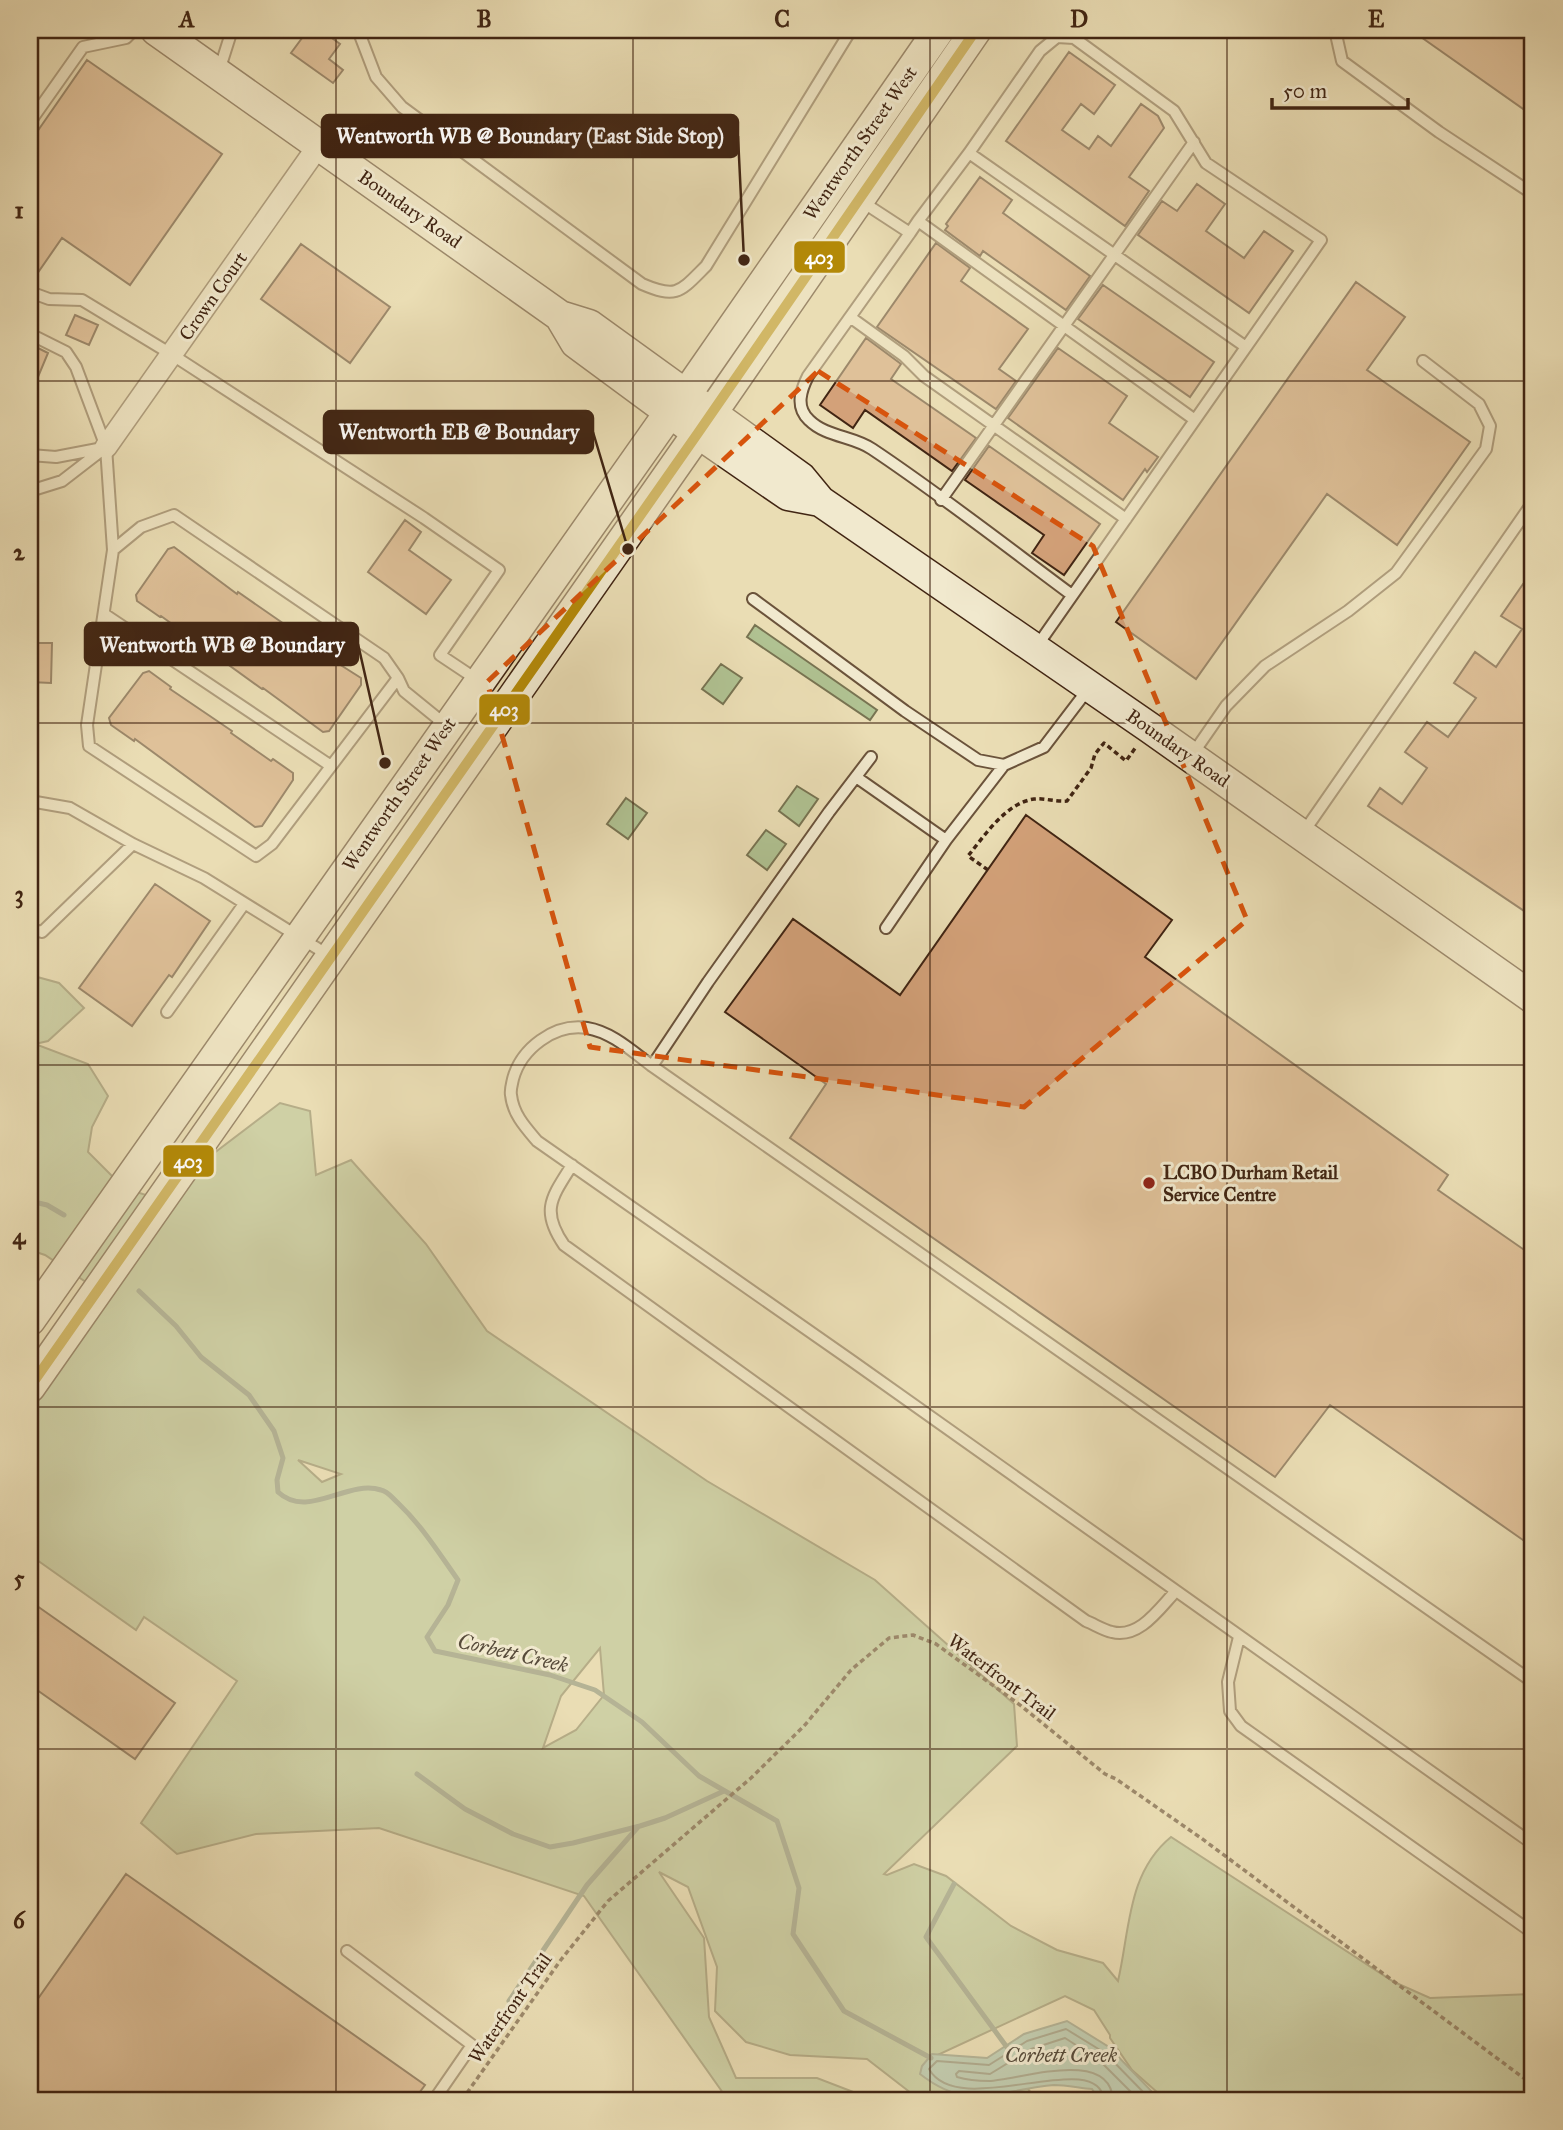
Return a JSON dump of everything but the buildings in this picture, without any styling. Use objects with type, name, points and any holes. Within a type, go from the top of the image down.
[{"type":"main road","name":"Boundary Road","points":[[156,30],[560,316],[589,325],[677,404],[801,478],[820,501],[1533,998]]},
{"type":"main road","name":"Wentworth Street West","points":[[30,1320],[939,30]]},
{"type":"main road","name":"Wentworth Street West","points":[[30,1387],[976,30]]},
{"type":"street","name":"Crown Court","points":[[106,447],[320,145]]},
{"type":"lane","points":[[30,122],[83,47],[126,38],[134,30]]},
{"type":"lane","points":[[218,74],[232,30]]},
{"type":"lane","points":[[358,30],[376,77],[402,107],[642,284],[663,293],[682,289],[706,266],[851,30]]},
{"type":"lane","points":[[1335,30],[1342,61],[1440,132],[1533,194]]},
{"type":"lane","points":[[1035,649],[1321,240],[1206,163],[1174,111],[1074,38],[1057,37],[1040,51],[969,153],[918,220],[802,388],[800,402],[803,412],[818,428],[869,447],[1072,595]]},
{"type":"lane","points":[[941,500],[1194,142]]},
{"type":"lane","points":[[969,153],[1246,347]]},
{"type":"lane","points":[[859,200],[909,233]]},
{"type":"lane","points":[[918,220],[1195,420]]},
{"type":"lane","points":[[30,292],[49,299],[82,300],[171,354],[424,518],[499,570],[440,654],[479,681]]},
{"type":"lane","points":[[850,317],[904,356],[925,376],[1126,519]]},
{"type":"lane","points":[[30,334],[66,352],[76,367],[106,447],[113,550],[87,725],[89,746],[256,856],[272,844],[398,678]]},
{"type":"lane","points":[[1190,757],[1226,706],[1265,666],[1348,611],[1396,573],[1486,449],[1490,426],[1479,404],[1423,361]]},
{"type":"lane","points":[[30,455],[56,457],[106,447]]},
{"type":"lane","points":[[30,491],[62,481],[106,447]]},
{"type":"lane","points":[[1301,835],[1533,502]]},
{"type":"lane","points":[[113,550],[141,527],[174,515],[384,658],[404,691],[447,726]]},
{"type":"lane","points":[[753,599],[905,711],[978,760],[1004,765]]},
{"type":"lane","points":[[104,614],[331,766]]},
{"type":"lane","points":[[886,928],[946,840],[1004,765],[1044,747],[1090,687]]},
{"type":"lane","points":[[652,1066],[708,982],[871,757]]},
{"type":"lane","points":[[856,776],[946,840]]},
{"type":"lane","points":[[30,801],[70,808],[133,844],[204,878],[331,957]]},
{"type":"lane","points":[[30,929],[42,932],[133,844]]},
{"type":"lane","points":[[167,1012],[244,904]]},
{"type":"lane","points":[[1533,1682],[613,1038],[586,1028],[558,1031],[530,1047],[517,1066],[510,1093],[518,1118],[537,1141],[1533,1844]]},
{"type":"lane","points":[[572,1165],[556,1190],[549,1208],[554,1230],[564,1245],[1086,1621],[1111,1632],[1126,1633],[1140,1628],[1175,1592]]},
{"type":"lane","points":[[1239,1637],[1228,1682],[1230,1711],[1241,1726],[1533,1933]]},
{"type":"lane","points":[[347,1951],[472,2045],[434,2100]]},
{"type":"path","points":[[988,870],[968,856],[1008,811],[1031,800],[1067,801],[1091,768],[1095,754],[1104,743],[1126,761],[1141,741]]},
{"type":"path","name":"Waterfront Trail","points":[[462,2100],[587,1925],[608,1901],[751,1777],[804,1726],[851,1670],[889,1638],[913,1635],[936,1644],[1009,1697],[1104,1774],[1116,1779],[1200,1838],[1533,2085]]},
{"type":"highlighted area","points":[[818,371],[1093,546],[1247,920],[1024,1107],[590,1047],[487,682]]},
{"type":"green space","points":[[755,625],[877,710],[870,720],[747,637]]},
{"type":"green space","points":[[721,664],[742,678],[723,704],[702,689]]},
{"type":"green space","points":[[797,786],[818,799],[799,826],[779,811]]},
{"type":"green space","points":[[626,798],[647,813],[628,839],[607,824]]},
{"type":"green space","points":[[766,830],[786,844],[767,870],[747,855]]},
{"type":"green space","points":[[30,975],[59,983],[84,1008],[48,1041],[35,1044],[88,1064],[108,1096],[92,1127],[88,1152],[124,1188],[155,1198],[280,1103],[310,1111],[316,1175],[351,1160],[426,1244],[487,1331],[707,1481],[875,1580],[1014,1704],[1017,1746],[884,1874],[914,1864],[946,1876],[1011,1926],[1057,1950],[1103,1963],[1118,1981],[1132,1903],[1138,1885],[1157,1851],[1171,1837],[1394,1982],[1430,1998],[1533,1994],[1533,2100],[1166,2100],[1132,2070],[1094,2010],[1065,1996],[931,2058],[1023,2082],[1036,2100],[920,2100],[867,2059],[790,2055],[746,2042],[715,2011],[717,1967],[688,1887],[659,1872],[704,1938],[709,2017],[736,2078],[817,2078],[874,2100],[728,2100],[584,1896],[379,1828],[256,1834],[177,1854],[141,1823],[237,1681],[144,1617],[136,1630],[30,1555],[30,1387],[98,1290],[45,1255],[30,1250]],"holes":[[[298,1460],[341,1474],[322,1482]],[[600,1648],[604,1695],[576,1730],[543,1748],[561,1696]]]},
{"type":"water","name":"Corbett Creek","points":[[1067,2021],[1109,2047],[1160,2100],[1099,2100],[1092,2089],[1054,2085],[970,2096],[938,2086],[920,2074],[922,2066],[932,2054],[987,2058],[1024,2034]]},
{"type":"waterway","name":"Corbett Creek","points":[[30,1201],[47,1205],[64,1215]]},
{"type":"waterway","name":"Corbett Creek","points":[[139,1291],[176,1326],[201,1357],[249,1395],[274,1431],[283,1458],[277,1480],[278,1492],[290,1500],[302,1502],[368,1488],[381,1490],[390,1495],[415,1521],[458,1580],[448,1605],[427,1637],[435,1651],[550,1675],[595,1690],[642,1722],[699,1776],[777,1821],[799,1888],[793,1934],[844,2011],[931,2058]]},
{"type":"waterway","points":[[417,1774],[465,1809],[513,1834],[550,1847],[665,1818],[724,1791]]},
{"type":"waterway","points":[[509,2001],[587,1885],[638,1827]]},
{"type":"waterway","points":[[954,1884],[926,1937],[1009,2050]]},
{"type":"transit line","name":"403","points":[[30,1387],[698,433],[976,30]]},
{"type":"place","name":"Wentworth WB @ Boundary (East Side Stop)","points":[[744,260]]},
{"type":"place","name":"Wentworth EB @ Boundary","points":[[628,549]]},
{"type":"place","name":"Wentworth WB @ Boundary","points":[[385,763]]},
{"type":"place","name":"LCBO Durham Retail Service Centre","points":[[1149,1183]]}]
